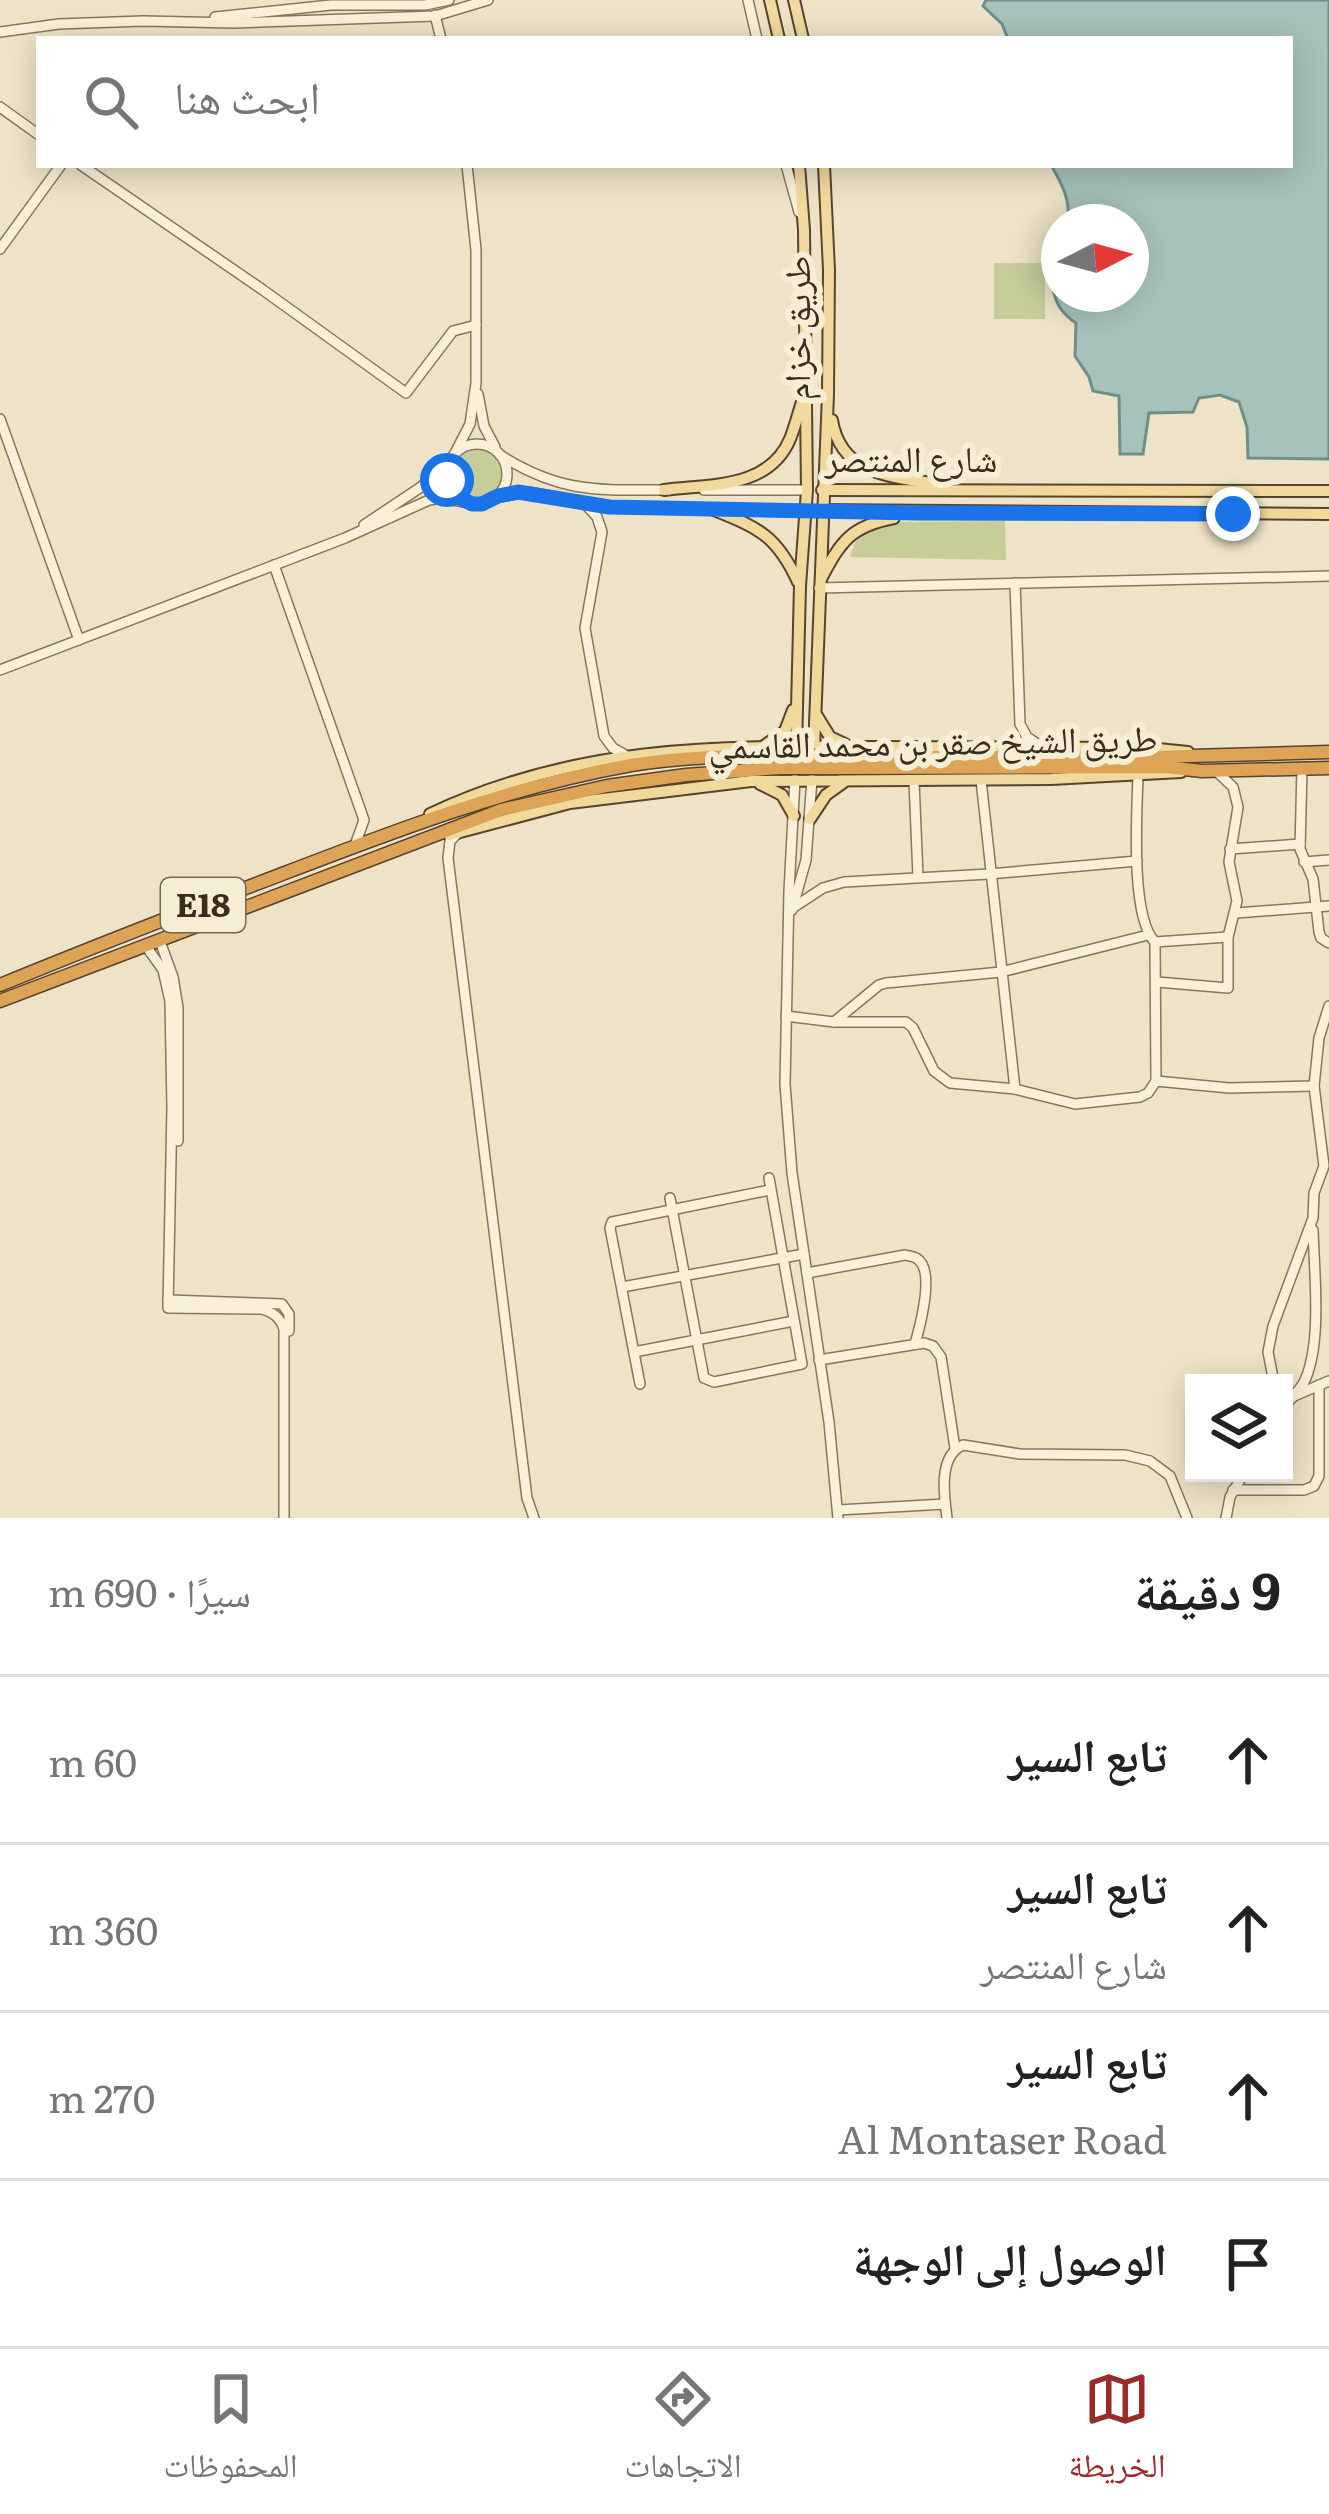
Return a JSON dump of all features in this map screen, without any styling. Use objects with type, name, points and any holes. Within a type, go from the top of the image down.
[{"type":"highway","name":"طريق الشيخ صقر بن محمد القاسمي","points":[[839,763],[1329,752]]},
{"type":"highway","name":"طريق الشيخ صقر بن محمد القاسمي","points":[[0,986],[388,832],[556,781],[635,764],[725,756],[778,762],[1329,768]]},
{"type":"highway","name":"طريق الشيخ صقر بن محمد القاسمي","points":[[0,1001],[501,810],[557,796],[778,762]]},
{"type":"main road","points":[[770,0],[778,36]]},
{"type":"main road","points":[[794,0],[802,36]]},
{"type":"main road","name":"طريق خزام","points":[[795,779],[807,490],[802,168]]},
{"type":"main road","points":[[803,168],[810,182],[826,183]]},
{"type":"main road","name":"طريق خزام","points":[[812,779],[828,394],[824,168]]},
{"type":"main road","points":[[664,490],[745,480],[769,468],[790,439],[806,387]]},
{"type":"main road","points":[[828,394],[835,436],[860,465],[882,476],[978,490]]},
{"type":"main road","name":"شارع المنتصر","points":[[807,490],[1329,491]]},
{"type":"main road","points":[[714,510],[766,533],[800,586]]},
{"type":"main road","name":"شارع المنتصر","points":[[804,510],[917,513]]},
{"type":"main road","points":[[819,585],[849,535],[868,523],[917,513],[1329,514]]},
{"type":"main road","points":[[761,747],[784,731],[797,695]]},
{"type":"main road","points":[[814,703],[822,728],[841,744],[854,747]]},
{"type":"main road","points":[[406,826],[504,785],[590,762],[678,750],[814,746],[1148,748],[1206,753]]},
{"type":"main road","points":[[412,844],[570,803],[752,781],[981,780],[1208,770]]},
{"type":"main road","points":[[810,819],[832,788],[851,780]]},
{"type":"main road","points":[[752,781],[782,795],[794,816]]},
{"type":"street","points":[[190,21],[331,5],[448,0]]},
{"type":"street","points":[[0,32],[59,24],[435,16],[488,0]]},
{"type":"street","points":[[748,0],[756,36]]},
{"type":"street","points":[[429,4],[440,36]]},
{"type":"street","points":[[0,106],[36,133]]},
{"type":"street","points":[[0,249],[59,168]]},
{"type":"street","points":[[85,168],[406,393],[453,331],[476,325]]},
{"type":"street","points":[[464,502],[450,489],[447,470],[470,424],[476,383],[476,250],[467,168]]},
{"type":"street","points":[[787,168],[804,230]]},
{"type":"street","points":[[0,670],[345,538],[429,500],[482,504],[498,496],[507,470],[484,426],[476,383]]},
{"type":"street","points":[[0,418],[79,640]]},
{"type":"street","points":[[345,538],[421,487],[472,444],[499,453]]},
{"type":"street","name":"شارع المنتصر","points":[[499,453],[543,479],[582,489],[807,490]]},
{"type":"street","name":"شارع المنتصر","points":[[498,496],[527,492],[585,504],[804,510]]},
{"type":"street","points":[[585,504],[602,532],[585,628],[604,736],[601,750],[590,762]]},
{"type":"street","points":[[274,565],[364,820],[388,832]]},
{"type":"street","points":[[819,585],[1329,576]]},
{"type":"street","points":[[1016,583],[1020,724],[1032,742],[1045,748]]},
{"type":"street","points":[[604,736],[626,755]]},
{"type":"street","points":[[1302,768],[1300,844],[1313,879],[1319,935],[1329,943]]},
{"type":"street","points":[[1157,982],[1228,988],[1228,937],[1237,901],[1230,849],[1238,816],[1233,787],[1208,770]]},
{"type":"street","points":[[1233,787],[1246,770]]},
{"type":"street","points":[[786,1016],[906,1022],[934,1071],[950,1083],[1015,1089],[1082,1104],[1145,1095],[1156,1081],[1157,982],[1137,861],[1138,775]]},
{"type":"street","points":[[795,779],[787,1124],[838,1514],[945,1504]]},
{"type":"street","points":[[791,911],[805,868],[812,779]]},
{"type":"street","points":[[981,780],[1015,1089]]},
{"type":"street","points":[[914,781],[919,877]]},
{"type":"street","points":[[355,845],[364,820]]},
{"type":"street","points":[[458,832],[450,841],[448,858],[527,1498],[534,1518]]},
{"type":"street","points":[[412,844],[438,847],[448,858]]},
{"type":"street","points":[[1230,849],[1300,844]]},
{"type":"street","points":[[1304,862],[1329,860]]},
{"type":"street","points":[[791,911],[837,883],[1137,861]]},
{"type":"street","points":[[1236,913],[1329,906]]},
{"type":"street","points":[[834,1022],[886,983],[1001,972],[1152,938],[1228,937]]},
{"type":"street","points":[[161,944],[178,1008],[171,1303]]},
{"type":"street","points":[[148,949],[163,970],[170,1001],[171,1303]]},
{"type":"street","points":[[1294,1396],[1306,1377],[1313,1338],[1314,1193],[1324,1159],[1314,1086],[1319,1038],[1329,1006]]},
{"type":"street","points":[[1156,1081],[1229,1088],[1314,1086]]},
{"type":"street","points":[[671,1204],[704,1378],[714,1382],[802,1364],[769,1178]]},
{"type":"street","points":[[640,1384],[612,1222],[671,1204],[770,1190]]},
{"type":"street","points":[[1272,1374],[1268,1352],[1273,1326],[1313,1218]]},
{"type":"street","points":[[622,1287],[804,1253]]},
{"type":"street","points":[[807,1273],[905,1255],[917,1258],[924,1269],[925,1287],[915,1344]]},
{"type":"street","points":[[171,1303],[261,1310],[281,1322],[286,1518]]},
{"type":"street","points":[[634,1352],[794,1321]]},
{"type":"street","points":[[819,1360],[929,1344],[940,1353],[955,1448]]},
{"type":"street","points":[[1232,1490],[1304,1490],[1322,1484],[1324,1383],[1294,1396]]},
{"type":"street","points":[[947,1518],[947,1458],[963,1445],[1020,1454],[1143,1459],[1170,1476],[1186,1518]]},
{"type":"street","points":[[1226,1518],[1238,1482]]},
{"type":"street","points":[[523,1518],[527,1498]]},
{"type":"green space","points":[[994,263],[1041,263],[1045,319],[994,319]]},
{"type":"green space","points":[[477,450],[494,457],[501,474],[494,491],[477,498],[460,491],[453,474],[460,457]]},
{"type":"green space","points":[[1005,521],[1006,560],[850,557],[862,534],[886,522]]},
{"type":"water","points":[[986,0],[1329,0],[1329,459],[1248,458],[1247,427],[1239,402],[1220,395],[1199,398],[1193,412],[1149,413],[1143,454],[1120,454],[1119,396],[1093,391],[1075,356],[1076,323],[1064,312],[1149,312],[1149,204],[1067,204],[1053,168],[1293,168],[1293,36],[1007,36],[1002,24],[983,6]]},
{"type":"route","points":[[447,480],[456,496],[472,504],[527,492],[609,507],[1233,514]]}]
